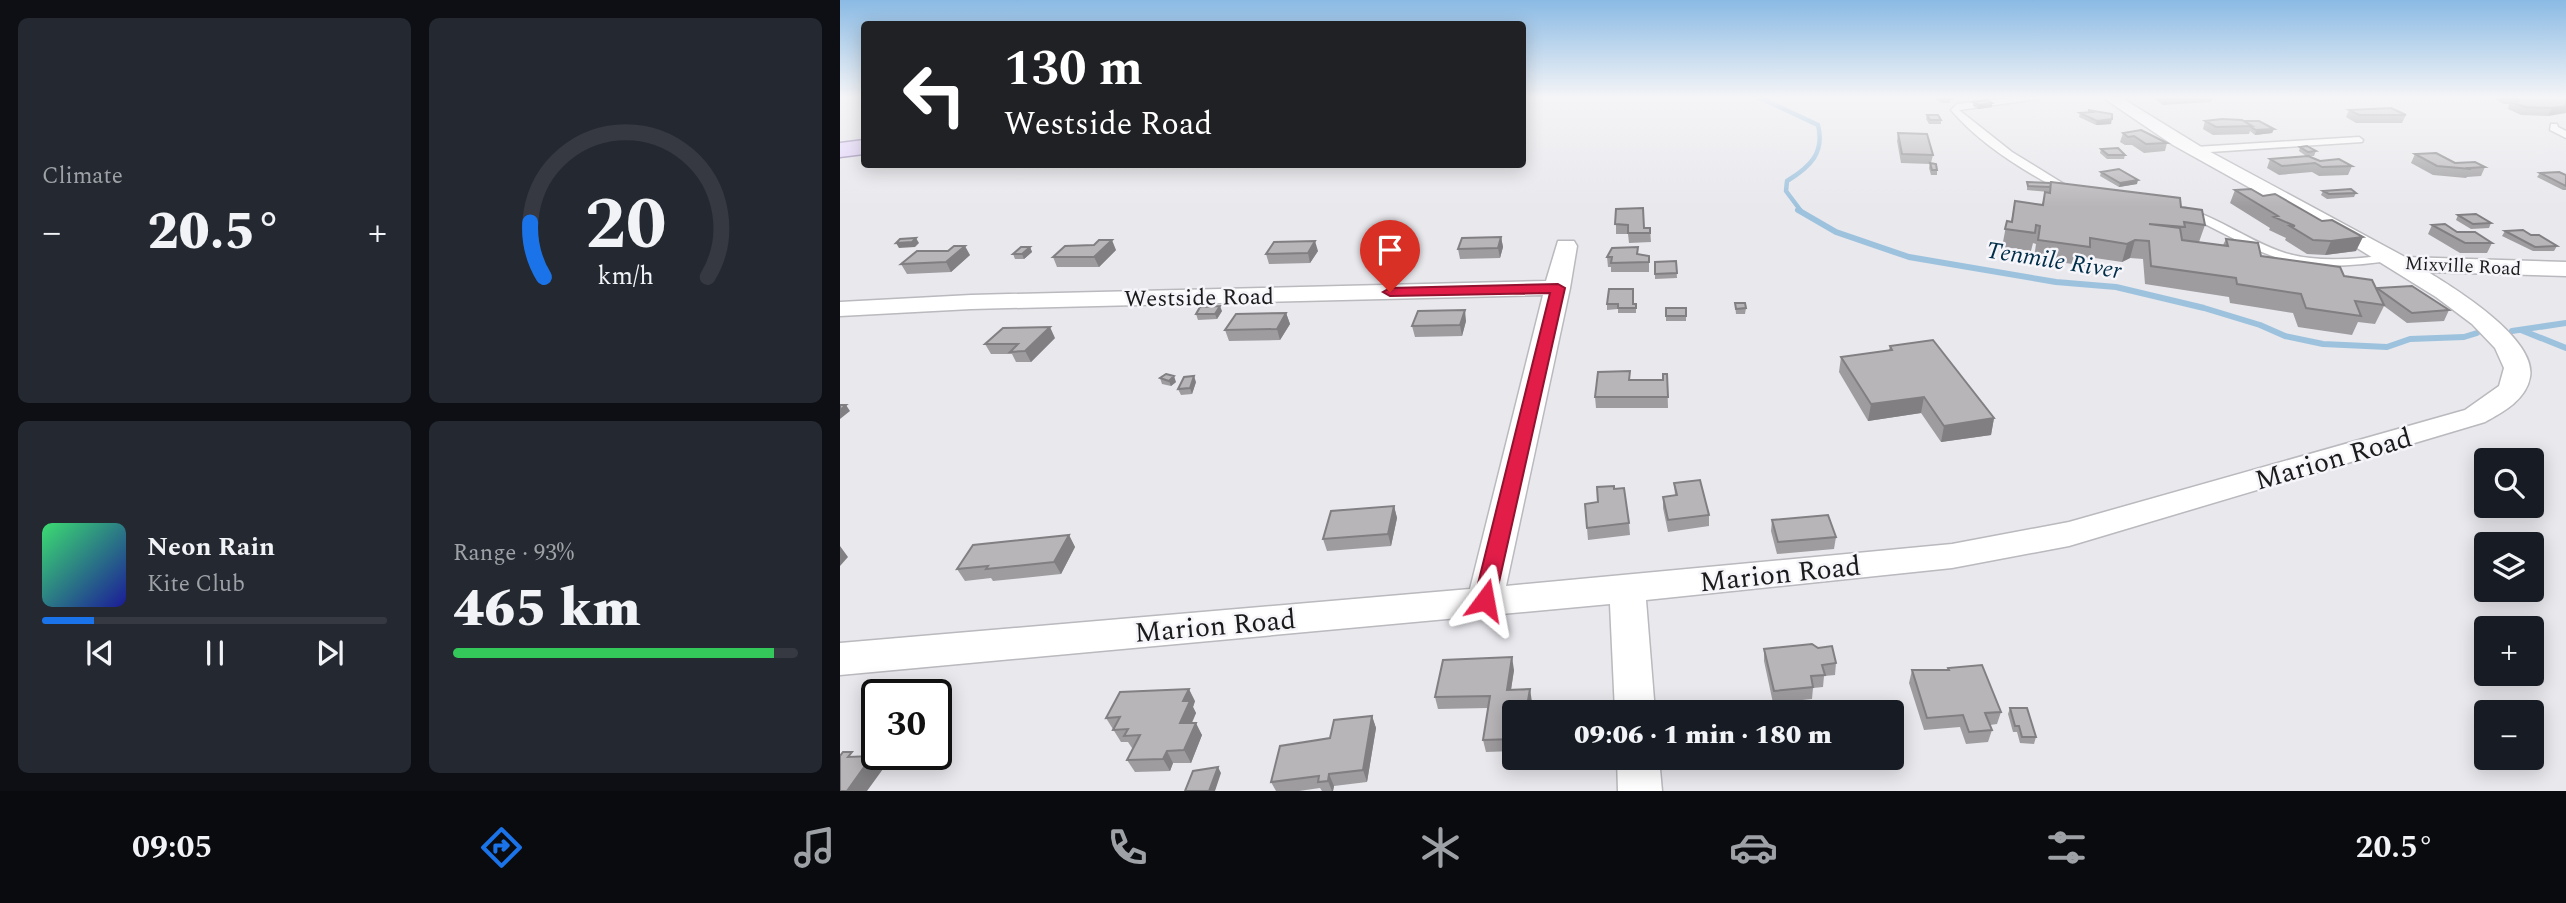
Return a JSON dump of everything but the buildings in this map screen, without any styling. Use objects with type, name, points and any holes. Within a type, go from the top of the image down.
[{"type":"main road","points":[[840,150],[861,147]]},
{"type":"street","name":"Mixville Road","points":[[2170,134],[2395,260],[2566,269]]},
{"type":"street","points":[[1485,600],[1566,246]]},
{"type":"street","name":"Marion Road","points":[[840,659],[1628,589],[1952,556],[2069,534],[2475,416],[2505,398],[2516,383],[2517,366],[2496,334],[2452,298],[2395,260]]},
{"type":"street","name":"Westside Road","points":[[840,309],[971,302],[1558,288]]},
{"type":"street","points":[[1628,589],[1634,700]]},
{"type":"street","points":[[1639,770],[1640,791]]},
{"type":"lane","points":[[1983,134],[2062,188],[2082,195]]},
{"type":"lane","points":[[2195,150],[2359,140]]},
{"type":"lane","points":[[2172,208],[2209,220],[2281,255],[2325,262],[2395,260]]},
{"type":"waterway","name":"Tenmile River","points":[[1801,211],[1786,191],[1787,181],[1814,158],[1820,134]]},
{"type":"waterway","name":"Tenmile River","points":[[1798,210],[1836,232],[1909,257],[2056,282],[2116,287],[2204,308],[2260,325],[2285,336],[2323,344],[2387,347],[2410,339],[2464,337],[2477,333]]},
{"type":"waterway","name":"Tenmile River","points":[[2512,331],[2566,323]]},
{"type":"waterway","points":[[2521,330],[2566,348]]},
{"type":"route","points":[[1390,292],[1558,288],[1485,600]]}]
